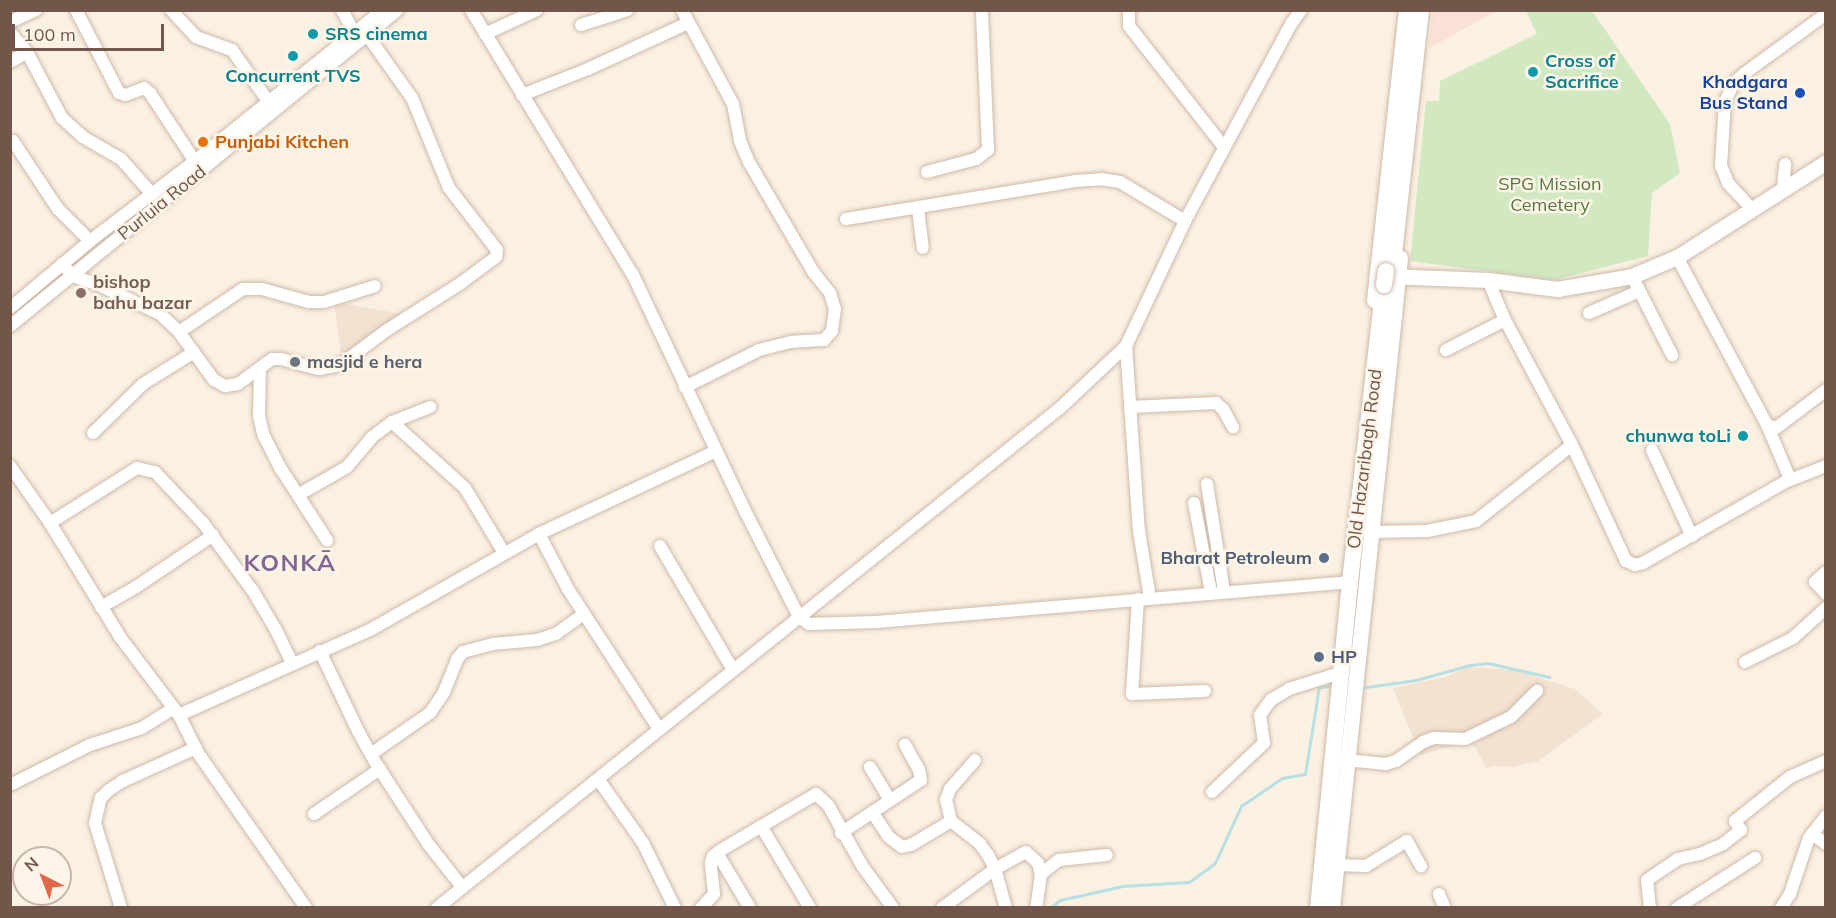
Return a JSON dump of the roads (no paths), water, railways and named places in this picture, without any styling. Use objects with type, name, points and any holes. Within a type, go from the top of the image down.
[{"type":"main road","name":"Old Hazaribagh Road","points":[[1318,908],[1388,278],[1414,10]]},
{"type":"main road","name":"Old Hazaribagh Road","points":[[1388,278],[1421,10]]},
{"type":"main road","name":"Old Hazaribagh Road","points":[[1327,908],[1344,686]]},
{"type":"street","points":[[10,22],[36,10]]},
{"type":"street","points":[[76,10],[119,93],[126,95],[144,88],[150,93],[198,166]]},
{"type":"street","points":[[171,10],[196,37],[232,50],[268,101]]},
{"type":"street","points":[[62,264],[73,276],[160,314],[179,332],[219,385],[238,384],[272,359],[281,359],[319,369],[340,365],[387,330],[461,284],[498,253],[449,188],[412,98],[342,10]]},
{"type":"street","name":"Purluia Road","points":[[10,308],[90,241],[152,194],[198,166],[361,34],[384,10]]},
{"type":"street","name":"Purluia Road","points":[[10,326],[73,276],[268,101],[397,10]]},
{"type":"street","points":[[471,10],[633,275],[716,451],[799,617],[810,624],[830,625],[1210,592],[1345,583]]},
{"type":"street","points":[[485,34],[537,10]]},
{"type":"street","points":[[581,25],[628,10]]},
{"type":"street","points":[[681,10],[733,104],[740,141],[750,164],[814,273],[830,293],[835,309],[832,331],[824,340],[791,342],[759,350],[685,387]]},
{"type":"street","points":[[927,172],[976,159],[988,150],[982,10]]},
{"type":"street","points":[[1129,10],[1129,26],[1224,147]]},
{"type":"street","points":[[1286,10],[1291,24]]},
{"type":"street","points":[[444,905],[462,887],[1060,408],[1126,346],[1185,221],[1291,24],[1301,10]]},
{"type":"street","points":[[1312,908],[1344,686],[1370,532],[1407,10]]},
{"type":"street","points":[[1332,908],[1347,760],[1344,686],[1345,583],[1428,10]]},
{"type":"street","points":[[1752,209],[1728,183],[1721,166],[1725,102],[1733,84],[1745,73],[1826,14]]},
{"type":"street","points":[[522,95],[688,23]]},
{"type":"street","points":[[10,32],[27,52],[62,118],[83,137],[121,159],[152,194]]},
{"type":"street","points":[[10,62],[27,52]]},
{"type":"street","points":[[10,144],[13,141],[58,209],[90,241]]},
{"type":"street","points":[[1388,278],[1488,280],[1557,289],[1632,276],[1677,257],[1826,162]]},
{"type":"street","points":[[1783,189],[1785,164]]},
{"type":"street","points":[[846,219],[918,209],[1075,181],[1101,179],[1120,182],[1185,221]]},
{"type":"street","points":[[918,209],[923,248]]},
{"type":"street","points":[[1677,257],[1767,425],[1790,479]]},
{"type":"street","points":[[1632,276],[1672,355]]},
{"type":"street","points":[[1488,280],[1505,320],[1572,445],[1626,561],[1635,565],[1643,564],[1790,479],[1826,466]]},
{"type":"street","points":[[179,332],[243,290],[262,289],[309,302],[324,302],[375,286]]},
{"type":"street","points":[[1589,313],[1639,291]]},
{"type":"street","points":[[1446,350],[1505,320]]},
{"type":"street","points":[[1126,346],[1144,598],[1132,693],[1205,691]]},
{"type":"street","points":[[93,433],[143,384],[194,352]]},
{"type":"street","points":[[260,368],[259,416],[263,434],[327,540]]},
{"type":"street","points":[[1767,425],[1776,428],[1826,390]]},
{"type":"street","points":[[1130,406],[1216,404],[1223,409],[1233,427]]},
{"type":"street","points":[[298,495],[347,467],[372,437],[392,422],[430,407]]},
{"type":"street","points":[[392,422],[465,488],[504,553]]},
{"type":"street","points":[[1370,532],[1427,531],[1476,521],[1572,445]]},
{"type":"street","points":[[1652,450],[1692,536]]},
{"type":"street","points":[[10,785],[83,748],[142,728],[397,616],[538,534],[716,451]]},
{"type":"street","points":[[10,466],[50,523],[101,607],[175,712],[196,748],[306,908]]},
{"type":"street","points":[[50,523],[130,472],[143,467],[162,477],[213,535],[263,605],[292,663]]},
{"type":"street","points":[[1207,484],[1224,591]]},
{"type":"street","points":[[1194,503],[1210,592]]},
{"type":"street","points":[[538,534],[584,614],[659,729]]},
{"type":"street","points":[[101,607],[136,587],[213,535]]},
{"type":"street","points":[[660,546],[733,670]]},
{"type":"street","points":[[1826,572],[1815,582],[1826,594]]},
{"type":"street","points":[[1745,662],[1793,638],[1826,608]]},
{"type":"street","points":[[370,754],[430,713],[444,692],[457,659],[463,652],[493,644],[537,640],[556,633],[584,614]]},
{"type":"street","points":[[320,651],[370,754],[429,845],[462,887]]},
{"type":"street","points":[[1212,792],[1264,743],[1260,715],[1270,700],[1289,689],[1344,686]]},
{"type":"street","points":[[1347,760],[1386,764],[1434,738],[1465,739],[1511,717],[1537,691]]},
{"type":"street","points":[[841,833],[921,780],[919,770],[905,744]]},
{"type":"street","points":[[122,908],[95,823],[101,798],[123,782],[196,748]]},
{"type":"street","points":[[975,760],[950,789],[946,800],[951,821],[980,844],[995,868],[1006,908]]},
{"type":"street","points":[[1650,908],[1647,880],[1652,875],[1678,859],[1700,854],[1723,844],[1741,830],[1735,821],[1790,777],[1826,761]]},
{"type":"street","points":[[870,767],[890,800]]},
{"type":"street","points":[[314,814],[380,769]]},
{"type":"street","points":[[598,779],[648,851],[675,908]]},
{"type":"street","points":[[701,908],[714,894],[711,863],[717,853],[816,794],[828,805],[841,833],[862,867],[893,908]]},
{"type":"street","points":[[872,812],[889,837],[902,847],[911,845],[951,821]]},
{"type":"street","points":[[1781,908],[1790,894],[1799,870],[1802,853],[1812,834],[1826,816]]},
{"type":"street","points":[[761,825],[810,908]]},
{"type":"street","points":[[1812,834],[1826,844]]},
{"type":"street","points":[[1336,865],[1366,866],[1407,841],[1421,866]]},
{"type":"street","points":[[942,908],[995,868],[1026,852],[1038,863],[1041,874],[1036,908]]},
{"type":"street","points":[[717,853],[750,908]]},
{"type":"street","points":[[1041,874],[1059,860],[1107,855]]},
{"type":"street","points":[[1677,908],[1755,858]]},
{"type":"street","points":[[1439,894],[1445,908]]},
{"type":"waterway","points":[[1359,688],[1416,680],[1470,665],[1488,663],[1549,677]]},
{"type":"waterway","points":[[1050,908],[1060,900],[1122,886],[1189,882],[1215,863],[1241,806],[1282,778],[1305,774],[1319,687],[1334,686]]},
{"type":"place","name":"SRS cinema","points":[[313,34]]},
{"type":"place","name":"Concurrent TVS","points":[[293,56]]},
{"type":"place","name":"Cross of Sacrifice","points":[[1533,72]]},
{"type":"place","name":"Khadgara Bus Stand","points":[[1800,93]]},
{"type":"place","name":"Punjabi Kitchen","points":[[203,142]]},
{"type":"place","name":"bishop bahu bazar","points":[[81,293]]},
{"type":"place","name":"masjid e hera","points":[[295,362]]},
{"type":"place","name":"chunwa toLi","points":[[1743,436]]},
{"type":"place","name":"Bharat Petroleum","points":[[1324,558]]},
{"type":"place","name":"HP","points":[[1319,657]]},
{"type":"district","name":"KONKĀ","points":[[290,563]]},
{"type":"park label","name":"SPG Mission Cemetery","points":[[1550,195]]}]
